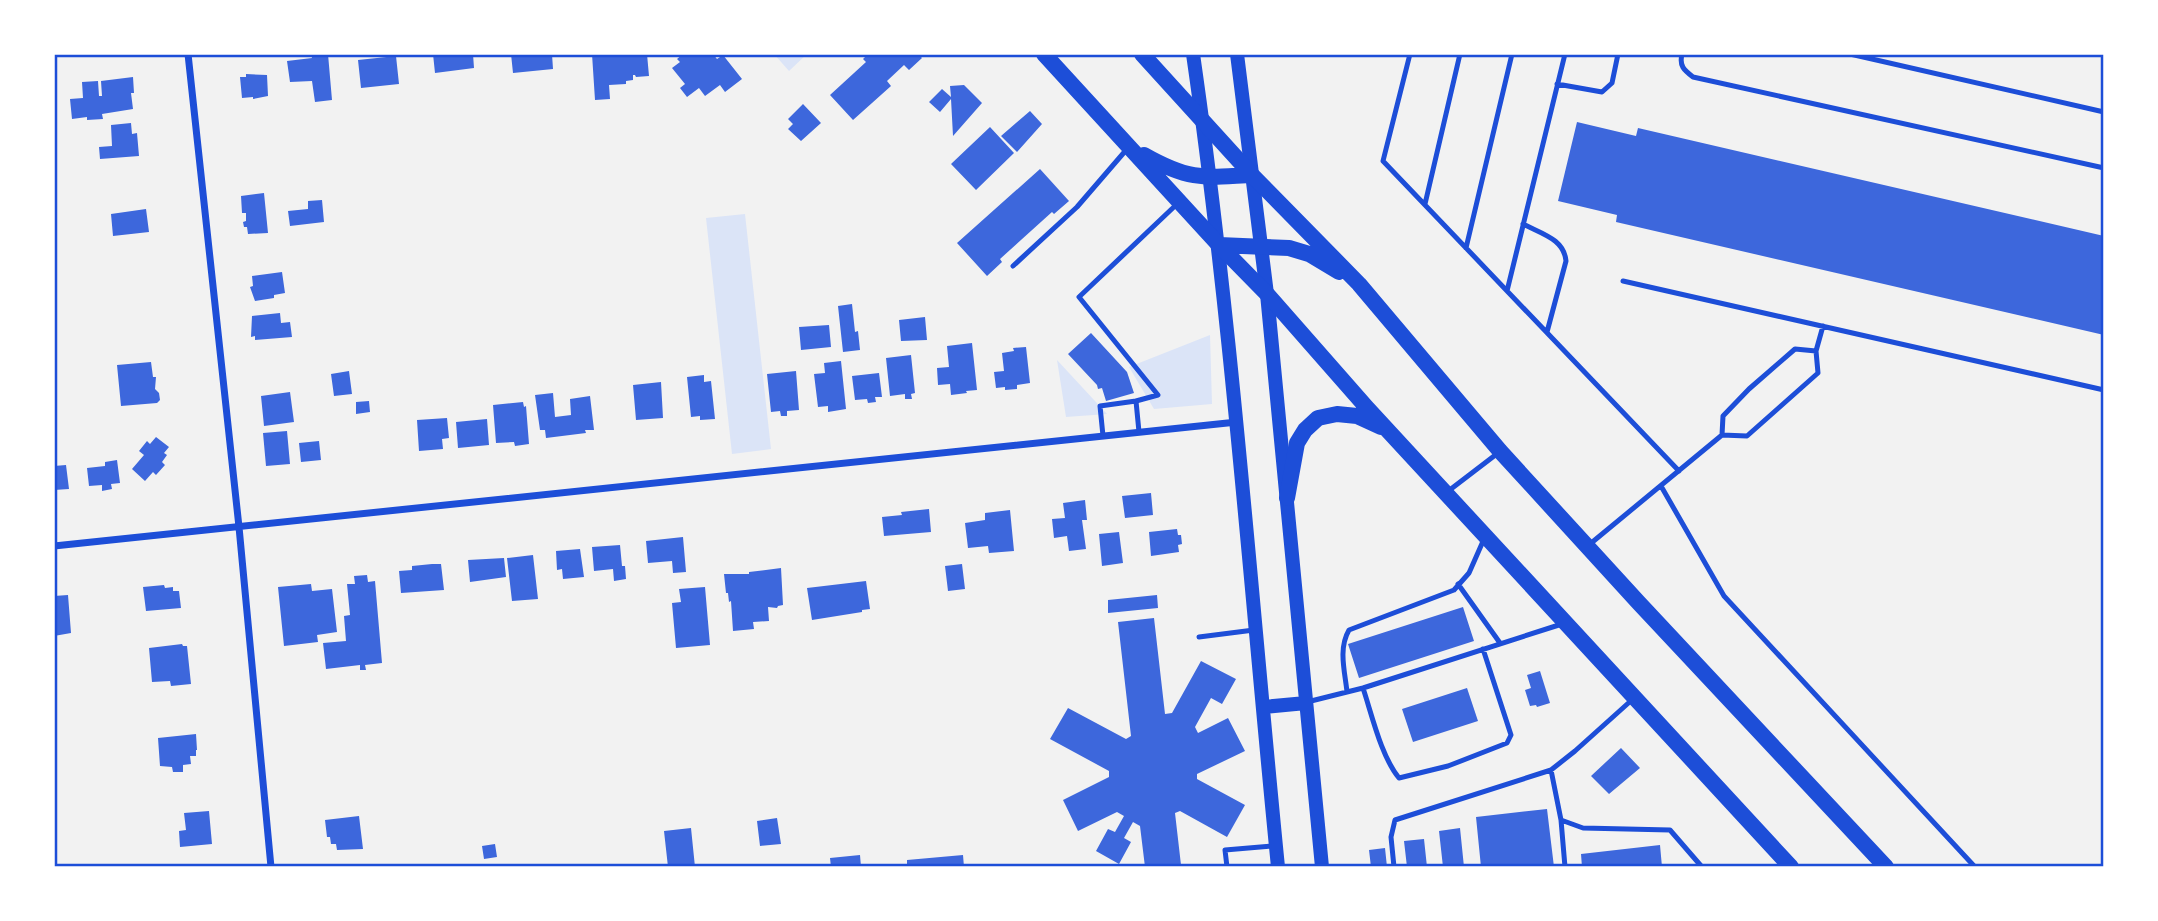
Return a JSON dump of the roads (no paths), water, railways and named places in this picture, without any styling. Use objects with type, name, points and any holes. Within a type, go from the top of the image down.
[{"type":"main road","points":[[1044,54],[1791,867]]},
{"type":"main road","points":[[1142,54],[1252,175],[1359,285],[1500,451],[1886,867]]},
{"type":"main road","points":[[1193,54],[1219,245],[1278,867]]},
{"type":"main road","points":[[1237,54],[1267,294],[1322,867]]},
{"type":"main road","points":[[1129,146],[1168,169],[1189,176],[1210,178],[1252,175]]},
{"type":"main road","points":[[1219,245],[1289,248],[1309,254],[1359,285]]},
{"type":"main road","points":[[1287,498],[1297,443],[1305,430],[1318,418],[1337,414],[1357,416],[1388,430]]},
{"type":"main road","points":[[1263,707],[1306,703]]},
{"type":"street","points":[[188,54],[239,527],[271,867]]},
{"type":"street","points":[[54,546],[1237,422]]},
{"type":"lane","points":[[1410,54],[1383,161],[1679,471]]},
{"type":"lane","points":[[1425,204],[1460,54]]},
{"type":"lane","points":[[1466,247],[1512,54]]},
{"type":"lane","points":[[1507,290],[1565,54]]},
{"type":"lane","points":[[1558,84],[1602,92],[1612,83],[1618,54]]},
{"type":"lane","points":[[1682,54],[1684,70],[1693,77],[2104,169]]},
{"type":"lane","points":[[1850,54],[2104,112]]},
{"type":"lane","points":[[1013,266],[1077,207],[1129,146]]},
{"type":"lane","points":[[1103,436],[1100,405],[1136,401],[1158,395],[1079,297],[1180,202]]},
{"type":"lane","points":[[1523,225],[1560,243],[1565,251],[1566,261],[1547,332]]},
{"type":"lane","points":[[1623,281],[2104,390]]},
{"type":"lane","points":[[1587,546],[1722,436],[1747,436],[1773,415],[1818,373],[1816,351],[1823,326]]},
{"type":"lane","points":[[1722,436],[1723,416],[1749,389],[1795,349],[1816,351]]},
{"type":"lane","points":[[1136,401],[1139,432]]},
{"type":"lane","points":[[1446,493],[1500,451]]},
{"type":"lane","points":[[1661,486],[1724,596],[1975,867]]},
{"type":"lane","points":[[1347,692],[1343,653],[1344,639],[1349,630],[1454,590],[1469,573],[1486,536]]},
{"type":"lane","points":[[1458,584],[1500,643]]},
{"type":"lane","points":[[1306,703],[1363,688],[1564,623]]},
{"type":"lane","points":[[1199,638],[1257,630]]},
{"type":"lane","points":[[1363,688],[1385,751],[1399,778],[1448,766],[1507,743],[1511,735],[1483,649]]},
{"type":"lane","points":[[1394,867],[1391,837],[1395,820],[1551,770],[1634,698]]},
{"type":"lane","points":[[1551,770],[1561,820],[1565,867]]},
{"type":"lane","points":[[1561,820],[1583,828],[1670,830],[1702,867]]},
{"type":"lane","points":[[1227,867],[1225,850],[1276,845]]}]
